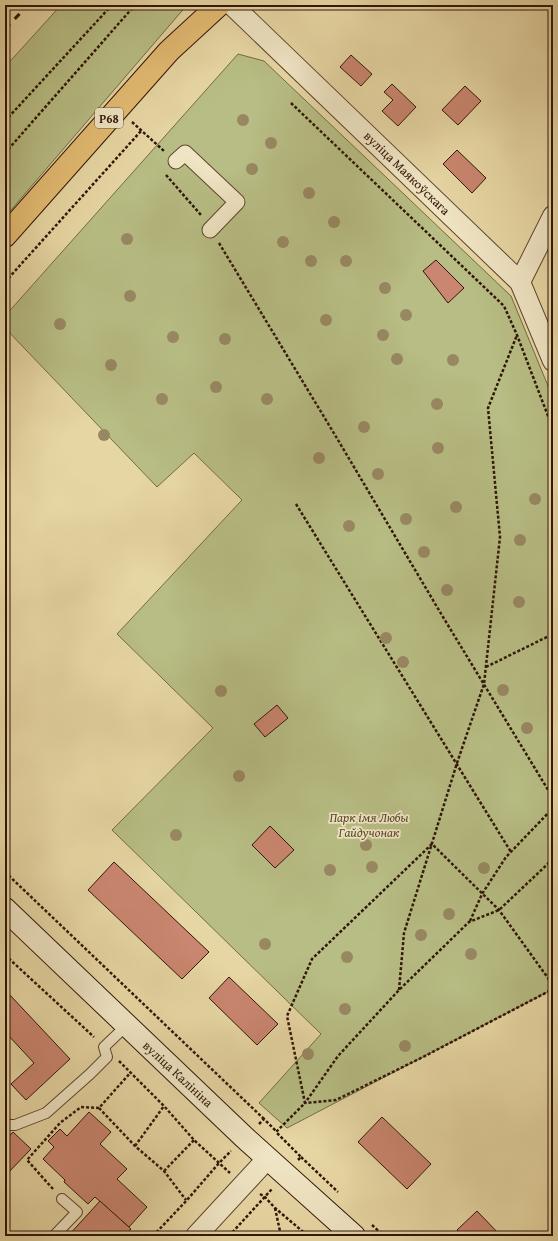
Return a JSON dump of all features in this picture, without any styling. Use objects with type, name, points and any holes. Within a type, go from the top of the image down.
[{"type":"main road","name":"Р68","points":[[5,236],[170,51],[219,5]]},
{"type":"main road","name":"вуліца Калініна","points":[[5,909],[126,1026],[354,1236]]},
{"type":"street","name":"вуліца Маякоўскага","points":[[232,5],[520,282],[553,361]]},
{"type":"street","points":[[176,161],[185,153],[238,202],[210,230]]},
{"type":"street","points":[[520,282],[553,216]]},
{"type":"street","points":[[196,1236],[268,1158]]},
{"type":"lane","points":[[5,1125],[15,1125],[46,1113],[90,1074],[106,1057],[104,1047],[126,1026]]},
{"type":"lane","points":[[54,1236],[77,1212],[62,1199]]},
{"type":"path","points":[[5,121],[112,5]]},
{"type":"path","points":[[5,154],[135,5]]},
{"type":"path","points":[[291,104],[504,306],[517,335],[553,429]]},
{"type":"path","points":[[117,109],[176,161],[166,174],[205,221],[553,798]]},
{"type":"path","points":[[5,282],[141,131]]},
{"type":"path","points":[[399,990],[404,933],[457,763],[484,684],[500,537],[488,408],[517,335]]},
{"type":"path","points":[[296,504],[511,852]]},
{"type":"path","points":[[486,667],[553,634]]},
{"type":"path","points":[[229,1236],[301,1157],[276,1132],[305,1103],[338,1056],[399,990],[469,922],[482,894],[506,857],[553,808]]},
{"type":"path","points":[[432,844],[499,910],[553,985]]},
{"type":"path","points":[[305,1103],[287,1016],[312,959],[432,844]]},
{"type":"path","points":[[469,922],[499,910],[553,859]]},
{"type":"path","points":[[5,872],[264,1119]]},
{"type":"path","points":[[5,954],[131,1072],[194,1140],[219,1163],[244,1184],[265,1198],[308,1236]]},
{"type":"path","points":[[305,1103],[336,1100],[423,1057],[553,989]]},
{"type":"path","points":[[99,1108],[131,1072]]},
{"type":"path","points":[[135,1146],[164,1106]]},
{"type":"path","points":[[62,1199],[27,1160],[60,1123],[81,1107],[99,1108],[135,1146],[164,1171],[187,1200]]},
{"type":"path","points":[[164,1171],[194,1140]]},
{"type":"path","points":[[152,1236],[187,1200],[219,1163]]},
{"type":"path","points":[[275,1208],[281,1236]]},
{"type":"green space","points":[[61,5],[187,5],[5,217],[5,67]]},
{"type":"green space","name":"Парк імя Любы Гайдучонак","points":[[238,54],[264,61],[511,296],[553,398],[553,989],[287,1128],[259,1103],[321,1034],[112,830],[213,728],[117,634],[242,500],[194,453],[157,487],[5,328],[5,316]]},
{"type":"building","points":[[351,55],[372,74],[361,86],[340,67]]},
{"type":"building","points":[[392,84],[416,107],[398,126],[382,111],[393,100],[384,92]]},
{"type":"building","points":[[465,86],[481,101],[458,125],[442,110]]},
{"type":"building","points":[[457,150],[486,178],[472,193],[443,164]]},
{"type":"building","points":[[436,260],[464,288],[448,303],[423,271]]},
{"type":"building","points":[[277,705],[288,718],[265,737],[254,724]]},
{"type":"building","points":[[5,785],[10,790],[5,796]]},
{"type":"building","points":[[270,826],[294,850],[275,868],[252,845]]},
{"type":"building","points":[[114,862],[209,952],[182,979],[88,890]]},
{"type":"building","points":[[229,977],[278,1024],[257,1045],[209,998]]},
{"type":"building","points":[[9,994],[70,1059],[26,1100],[11,1084],[34,1063],[7,1034],[5,1036],[5,997]]},
{"type":"building","points":[[89,1112],[111,1132],[100,1144],[127,1169],[117,1179],[147,1207],[129,1227],[95,1197],[88,1204],[64,1182],[65,1180],[43,1159],[54,1147],[48,1141],[60,1129],[67,1136]]},
{"type":"building","points":[[382,1117],[431,1164],[407,1189],[358,1142]]},
{"type":"building","points":[[13,1132],[31,1149],[5,1176],[5,1141]]},
{"type":"building","points":[[100,1201],[131,1229],[125,1236],[68,1236]]},
{"type":"building","points":[[477,1211],[501,1236],[463,1236],[457,1230]]},
{"type":"railway","points":[[5,29],[28,5]]}]
